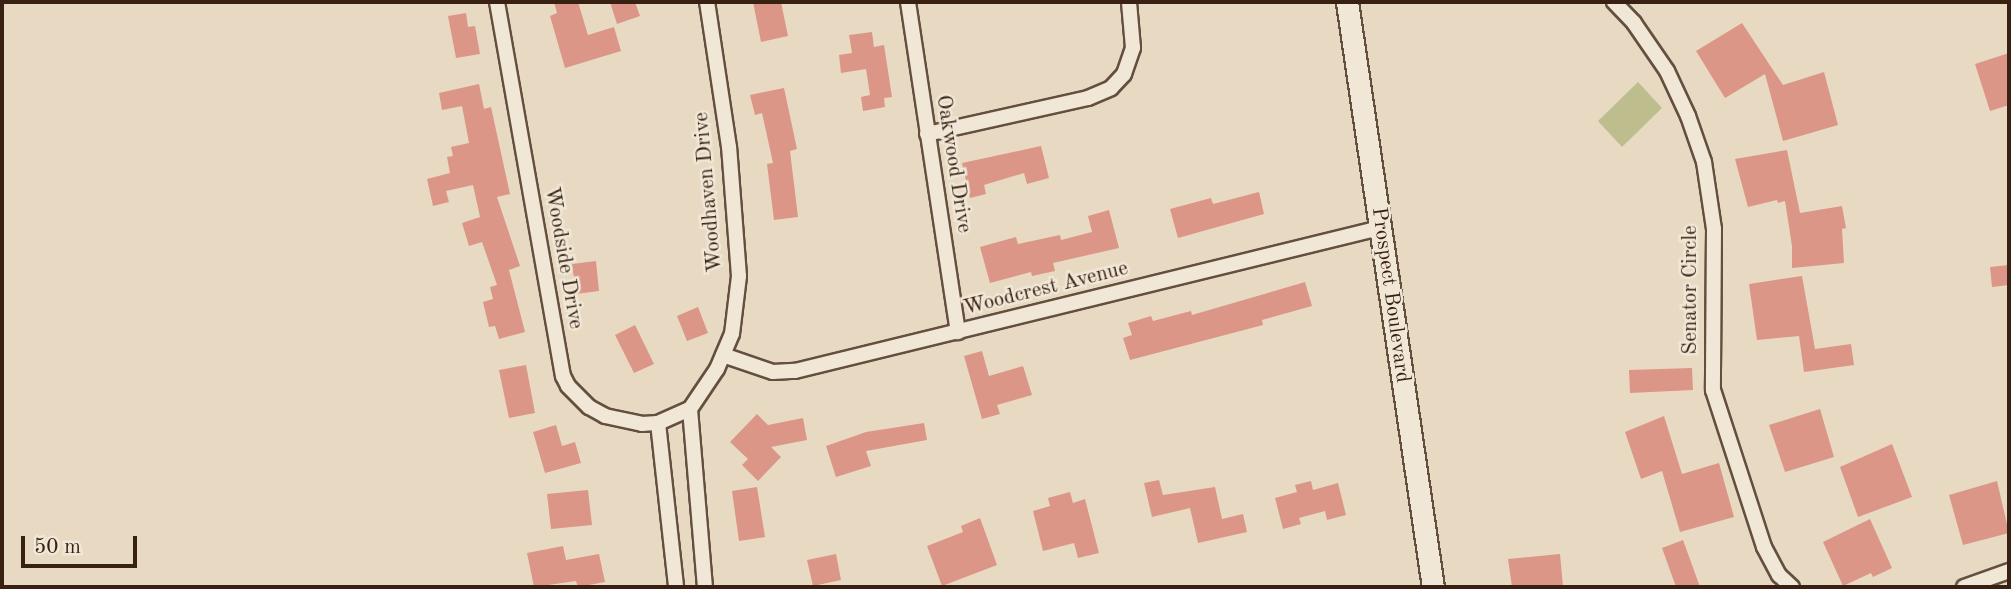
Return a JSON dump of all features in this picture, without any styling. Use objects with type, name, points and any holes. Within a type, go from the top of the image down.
[{"type":"main road","name":"Prospect Boulevard","points":[[1346,2],[1429,587]]},
{"type":"street","name":"Woodside Drive","points":[[496,2],[562,376],[589,407],[605,416],[642,424],[658,423],[690,409]]},
{"type":"street","name":"Woodhaven Drive","points":[[690,409],[723,355],[732,334],[739,276],[729,147],[707,2]]},
{"type":"street","name":"Oakwood Drive","points":[[908,2],[958,332]]},
{"type":"street","points":[[927,134],[1088,98],[1111,88],[1124,74],[1133,48],[1129,2]]},
{"type":"street","name":"Senator Circle","points":[[1614,2],[1634,23],[1667,71],[1688,116],[1704,162],[1714,229],[1713,390],[1764,547],[1779,575],[1792,587]]},
{"type":"street","name":"Woodcrest Avenue","points":[[723,355],[773,372],[796,371],[1380,228]]},
{"type":"street","points":[[690,409],[705,587]]},
{"type":"street","points":[[658,423],[676,587]]},
{"type":"street","points":[[1964,587],[2009,571]]},
{"type":"green space","points":[[1638,82],[1662,108],[1622,147],[1598,121]]},
{"type":"building","points":[[554,2],[578,2],[588,35],[614,27],[621,51],[565,68],[550,16],[557,13]]},
{"type":"building","points":[[610,2],[635,2],[640,16],[617,24]]},
{"type":"building","points":[[753,2],[781,2],[788,36],[761,42]]},
{"type":"building","points":[[466,13],[468,27],[475,26],[480,54],[456,58],[448,16]]},
{"type":"building","points":[[1742,23],[1783,85],[1824,72],[1838,125],[1783,141],[1765,74],[1725,98],[1696,51]]},
{"type":"building","points":[[872,32],[874,47],[884,45],[892,97],[884,98],[885,107],[863,111],[861,97],[870,95],[866,69],[841,73],[839,55],[852,53],[849,35]]},
{"type":"building","points":[[2009,53],[2009,105],[1990,111],[1975,64]]},
{"type":"building","points":[[479,84],[484,109],[491,107],[510,194],[497,197],[520,266],[509,270],[525,332],[499,339],[495,326],[489,327],[483,302],[493,299],[490,287],[497,285],[482,242],[469,246],[462,223],[480,217],[473,185],[446,191],[449,202],[433,206],[427,179],[450,173],[447,157],[453,156],[451,147],[469,143],[462,106],[442,110],[439,93]]},
{"type":"building","points":[[784,88],[797,149],[790,151],[798,217],[774,220],[767,164],[773,163],[762,113],[755,115],[750,95]]},
{"type":"building","points":[[1041,146],[1049,178],[1027,184],[1024,173],[984,185],[986,194],[970,198],[962,163]]},
{"type":"building","points":[[1787,150],[1800,213],[1842,206],[1846,228],[1842,229],[1844,263],[1792,268],[1792,246],[1785,201],[1778,203],[1777,200],[1748,207],[1735,159]]},
{"type":"building","points":[[1259,192],[1264,214],[1178,238],[1170,209],[1211,198],[1213,204]]},
{"type":"building","points":[[1109,210],[1119,248],[1053,263],[1055,271],[1032,276],[1031,272],[990,283],[980,247],[1016,237],[1018,244],[1060,235],[1061,240],[1092,232],[1088,216]]},
{"type":"building","points":[[596,261],[599,291],[576,294],[572,264]]},
{"type":"building","points":[[2009,265],[2009,285],[1992,287],[1990,267]]},
{"type":"building","points":[[1802,276],[1815,349],[1851,344],[1854,365],[1804,372],[1799,336],[1757,340],[1749,284]]},
{"type":"building","points":[[1305,282],[1312,306],[1262,320],[1263,325],[1130,360],[1123,338],[1132,335],[1128,323],[1151,316],[1153,321],[1191,311],[1192,315]]},
{"type":"building","points":[[698,307],[708,333],[687,341],[677,316]]},
{"type":"building","points":[[635,325],[654,364],[634,373],[615,335]]},
{"type":"building","points":[[982,351],[989,376],[1023,366],[1032,395],[997,405],[1000,414],[982,419],[964,356]]},
{"type":"building","points":[[526,365],[535,413],[509,418],[499,370]]},
{"type":"building","points":[[1692,368],[1693,390],[1630,393],[1629,370]]},
{"type":"building","points":[[1820,409],[1834,457],[1785,472],[1769,425]]},
{"type":"building","points":[[757,414],[768,425],[803,418],[807,440],[771,447],[781,457],[758,481],[742,465],[748,459],[730,442]]},
{"type":"building","points":[[1664,416],[1682,474],[1719,463],[1734,517],[1680,532],[1662,471],[1641,479],[1625,432]]},
{"type":"building","points":[[924,423],[927,440],[866,451],[871,466],[836,477],[826,446],[866,432]]},
{"type":"building","points":[[556,425],[562,446],[575,442],[581,463],[545,473],[533,432]]},
{"type":"building","points":[[1892,444],[1912,497],[1858,517],[1840,467]]},
{"type":"building","points":[[1159,480],[1163,495],[1215,487],[1222,519],[1243,514],[1247,532],[1198,543],[1190,508],[1152,517],[1144,483]]},
{"type":"building","points":[[1311,481],[1313,490],[1338,483],[1346,515],[1327,520],[1325,511],[1299,518],[1301,524],[1283,529],[1275,498],[1297,492],[1295,485]]},
{"type":"building","points":[[1997,481],[2009,533],[1963,545],[1949,495]]},
{"type":"building","points":[[757,487],[765,537],[739,541],[732,491]]},
{"type":"building","points":[[588,490],[592,525],[551,529],[547,494]]},
{"type":"building","points":[[1070,492],[1073,503],[1085,499],[1099,553],[1078,558],[1074,543],[1043,551],[1033,511],[1050,506],[1048,498]]},
{"type":"building","points":[[980,518],[997,565],[942,586],[927,546],[963,532],[961,526]]},
{"type":"building","points":[[1870,519],[1892,568],[1873,577],[1871,573],[1843,586],[1823,542]]},
{"type":"building","points":[[1683,540],[1700,587],[1676,587],[1662,548]]},
{"type":"building","points":[[563,546],[566,560],[599,554],[605,582],[578,587],[576,581],[534,587],[527,553]]},
{"type":"building","points":[[836,554],[841,580],[813,586],[807,560]]},
{"type":"building","points":[[1560,554],[1563,587],[1512,587],[1508,559]]}]
